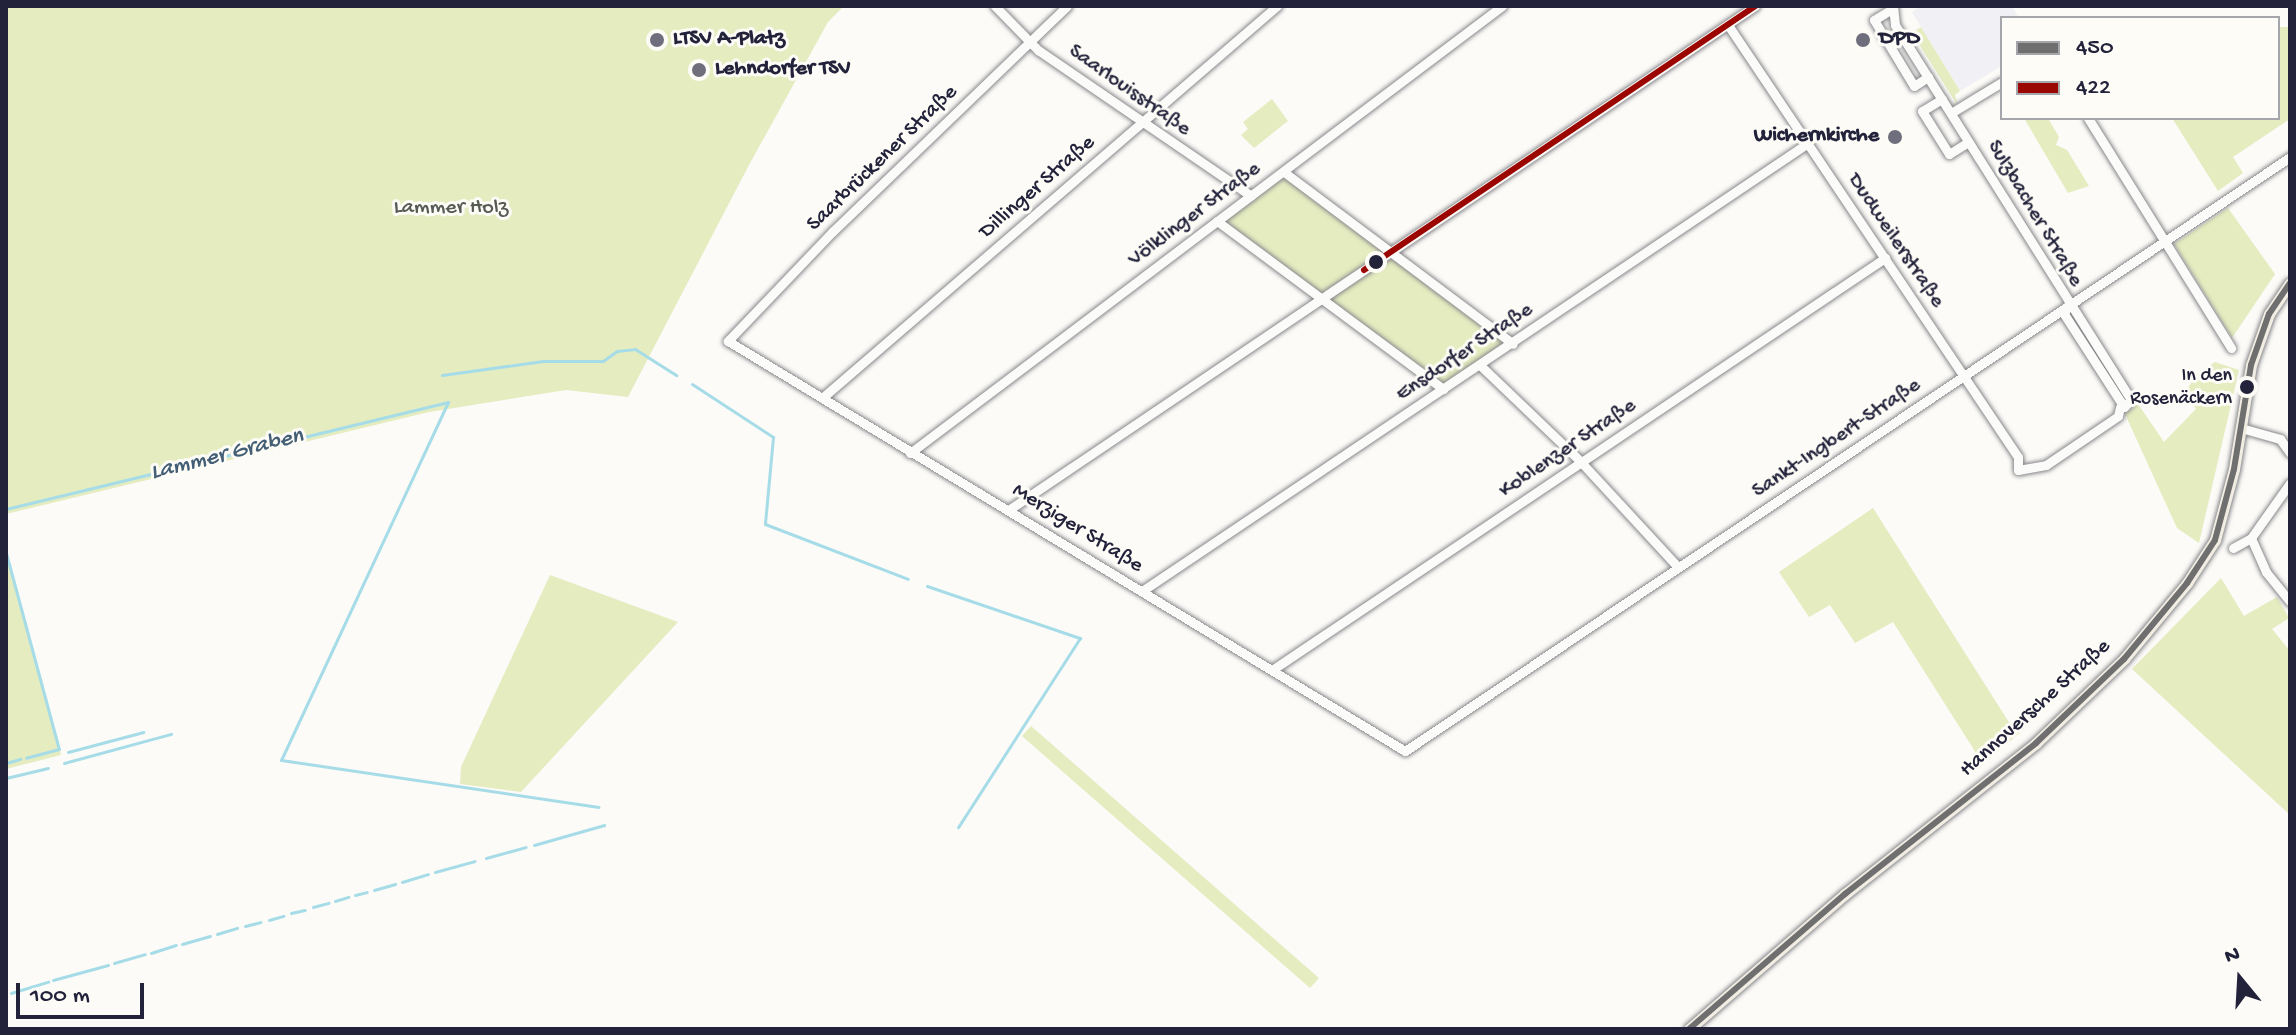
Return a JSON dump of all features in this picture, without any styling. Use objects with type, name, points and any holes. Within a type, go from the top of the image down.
[{"type":"main road","name":"Hannoversche Straße","points":[[1689,1029],[1845,894],[2036,743],[2124,659],[2187,583],[2215,540],[2257,345],[2269,314],[2290,283]]},
{"type":"street","name":"Saarlouisstraße","points":[[995,6],[1030,42],[1251,196]]},
{"type":"street","name":"Saarbrückener Straße","points":[[728,341],[832,232],[1067,6]]},
{"type":"street","name":"Dillinger Straße","points":[[822,398],[1277,6]]},
{"type":"street","name":"Völklinger Straße","points":[[910,453],[1502,6]]},
{"type":"street","points":[[1010,509],[1755,6]]},
{"type":"street","name":"Sulzbacher Straße","points":[[1928,77],[1914,86],[1874,20],[1892,8],[1895,25],[1951,113],[2068,305],[2064,314],[2120,407],[2118,416],[2029,472]]},
{"type":"street","name":"Dudweilerstraße","points":[[1728,25],[2018,457],[2018,470],[2029,472]]},
{"type":"street","points":[[1951,113],[2000,83]]},
{"type":"street","name":"Sulzbacher Straße","points":[[1942,99],[1922,111],[1949,154],[1968,142]]},
{"type":"street","points":[[2089,120],[2231,348]]},
{"type":"street","name":"Ensdorfer Straße","points":[[1142,591],[1808,143]]},
{"type":"street","name":"Sankt-Ingbert-Straße","points":[[1405,751],[2290,157]]},
{"type":"street","points":[[1284,172],[1513,344]]},
{"type":"street","points":[[1217,221],[1443,389]]},
{"type":"street","name":"Koblenzer Straße","points":[[1272,670],[1885,258]]},
{"type":"street","name":"Merziger Straße","points":[[728,341],[1405,751]]},
{"type":"street","points":[[1480,365],[1581,462],[1678,567]]},
{"type":"street","points":[[2241,428],[2280,439],[2289,449]]},
{"type":"street","points":[[2233,548],[2251,538],[2290,483]]},
{"type":"street","points":[[2251,538],[2266,572],[2278,583],[2290,602]]},
{"type":"street","points":[[2278,583],[2290,585]]},
{"type":"shaded area","points":[[1922,6],[2012,6],[2018,16],[2000,16],[2000,67],[1960,91],[1912,12]]},
{"type":"green space","name":"Lammer Holz","points":[[6,6],[844,6],[828,22],[749,165],[628,397],[566,390],[429,412],[6,514]]},
{"type":"green space","points":[[1921,27],[1960,91],[1955,95],[1958,106],[1912,33]]},
{"type":"green space","points":[[2280,27],[2290,27],[2290,119],[2233,157],[2243,173],[2218,191],[2173,120],[2280,120]]},
{"type":"green space","points":[[1272,99],[1288,121],[1254,148],[1241,135],[1248,129],[1243,122]]},
{"type":"green space","points":[[2025,120],[2049,120],[2059,137],[2056,145],[2067,150],[2089,186],[2068,193]]},
{"type":"green space","points":[[1284,172],[1513,344],[1443,389],[1217,221]]},
{"type":"green space","points":[[2228,208],[2275,274],[2232,338],[2174,244]]},
{"type":"green space","points":[[2215,362],[2239,370],[2199,543],[2177,528],[2125,414],[2138,404],[2164,442],[2196,409],[2185,393],[2196,375]]},
{"type":"green space","points":[[1873,508],[2012,727],[2022,731],[1983,764],[1893,622],[1855,643],[1830,605],[1809,617],[1779,572]]},
{"type":"green space","points":[[6,550],[61,755],[6,769]]},
{"type":"green space","points":[[550,575],[678,622],[521,792],[460,784],[461,767]]},
{"type":"green space","points":[[2221,578],[2244,616],[2277,597],[2289,618],[2272,629],[2290,651],[2290,815],[2132,669]]},
{"type":"green space","points":[[1031,726],[1319,978],[1310,988],[1022,736]]},
{"type":"waterway","points":[[442,375],[543,361],[603,361],[617,351],[635,349],[676,375]]},
{"type":"waterway","points":[[692,384],[773,437],[765,524],[908,579]]},
{"type":"waterway","points":[[448,402],[281,760],[599,807]]},
{"type":"waterway","name":"Lammer Graben","points":[[6,509],[448,402]]},
{"type":"waterway","points":[[6,553],[59,749],[26,758]]},
{"type":"waterway","points":[[927,586],[1080,638],[958,827]]},
{"type":"waterway","points":[[68,752],[143,732]]},
{"type":"waterway","points":[[64,763],[171,734]]},
{"type":"waterway","points":[[6,763],[20,759]]},
{"type":"waterway","points":[[6,778],[48,768]]},
{"type":"waterway","points":[[534,845],[604,825]]},
{"type":"waterway","points":[[486,858],[526,847]]},
{"type":"waterway","points":[[435,872],[475,861]]},
{"type":"waterway","points":[[402,882],[428,874]]},
{"type":"waterway","points":[[374,890],[395,884]]},
{"type":"waterway","points":[[355,895],[367,892]]},
{"type":"waterway","points":[[335,901],[348,897]]},
{"type":"waterway","points":[[313,907],[328,903]]},
{"type":"waterway","points":[[291,913],[305,910]]},
{"type":"waterway","points":[[269,920],[283,916]]},
{"type":"waterway","points":[[245,926],[261,922]]},
{"type":"waterway","points":[[217,934],[237,928]]},
{"type":"waterway","points":[[182,944],[210,936]]},
{"type":"waterway","points":[[151,953],[176,945]]},
{"type":"waterway","points":[[114,963],[145,954]]},
{"type":"waterway","points":[[53,980],[108,965]]},
{"type":"waterway","points":[[11,993],[48,982]]},
{"type":"waterway","points":[[2287,1029],[2290,1026]]},
{"type":"transit line","name":"422","points":[[1364,270],[1755,6]]},
{"type":"transit line","name":"450","points":[[1689,1029],[1845,894],[2036,743],[2124,659],[2187,583],[2215,540],[2234,469],[2251,365],[2269,314],[2290,283]]},
{"type":"place","name":"LTSV A-Platz","points":[[657,40]]},
{"type":"place","name":"DPD","points":[[1863,40]]},
{"type":"place","name":"Lehndorfer TSV","points":[[699,70]]},
{"type":"place","name":"Wichernkirche","points":[[1895,137]]},
{"type":"place","name":"In den Rosenäckern","points":[[2247,387]]}]
